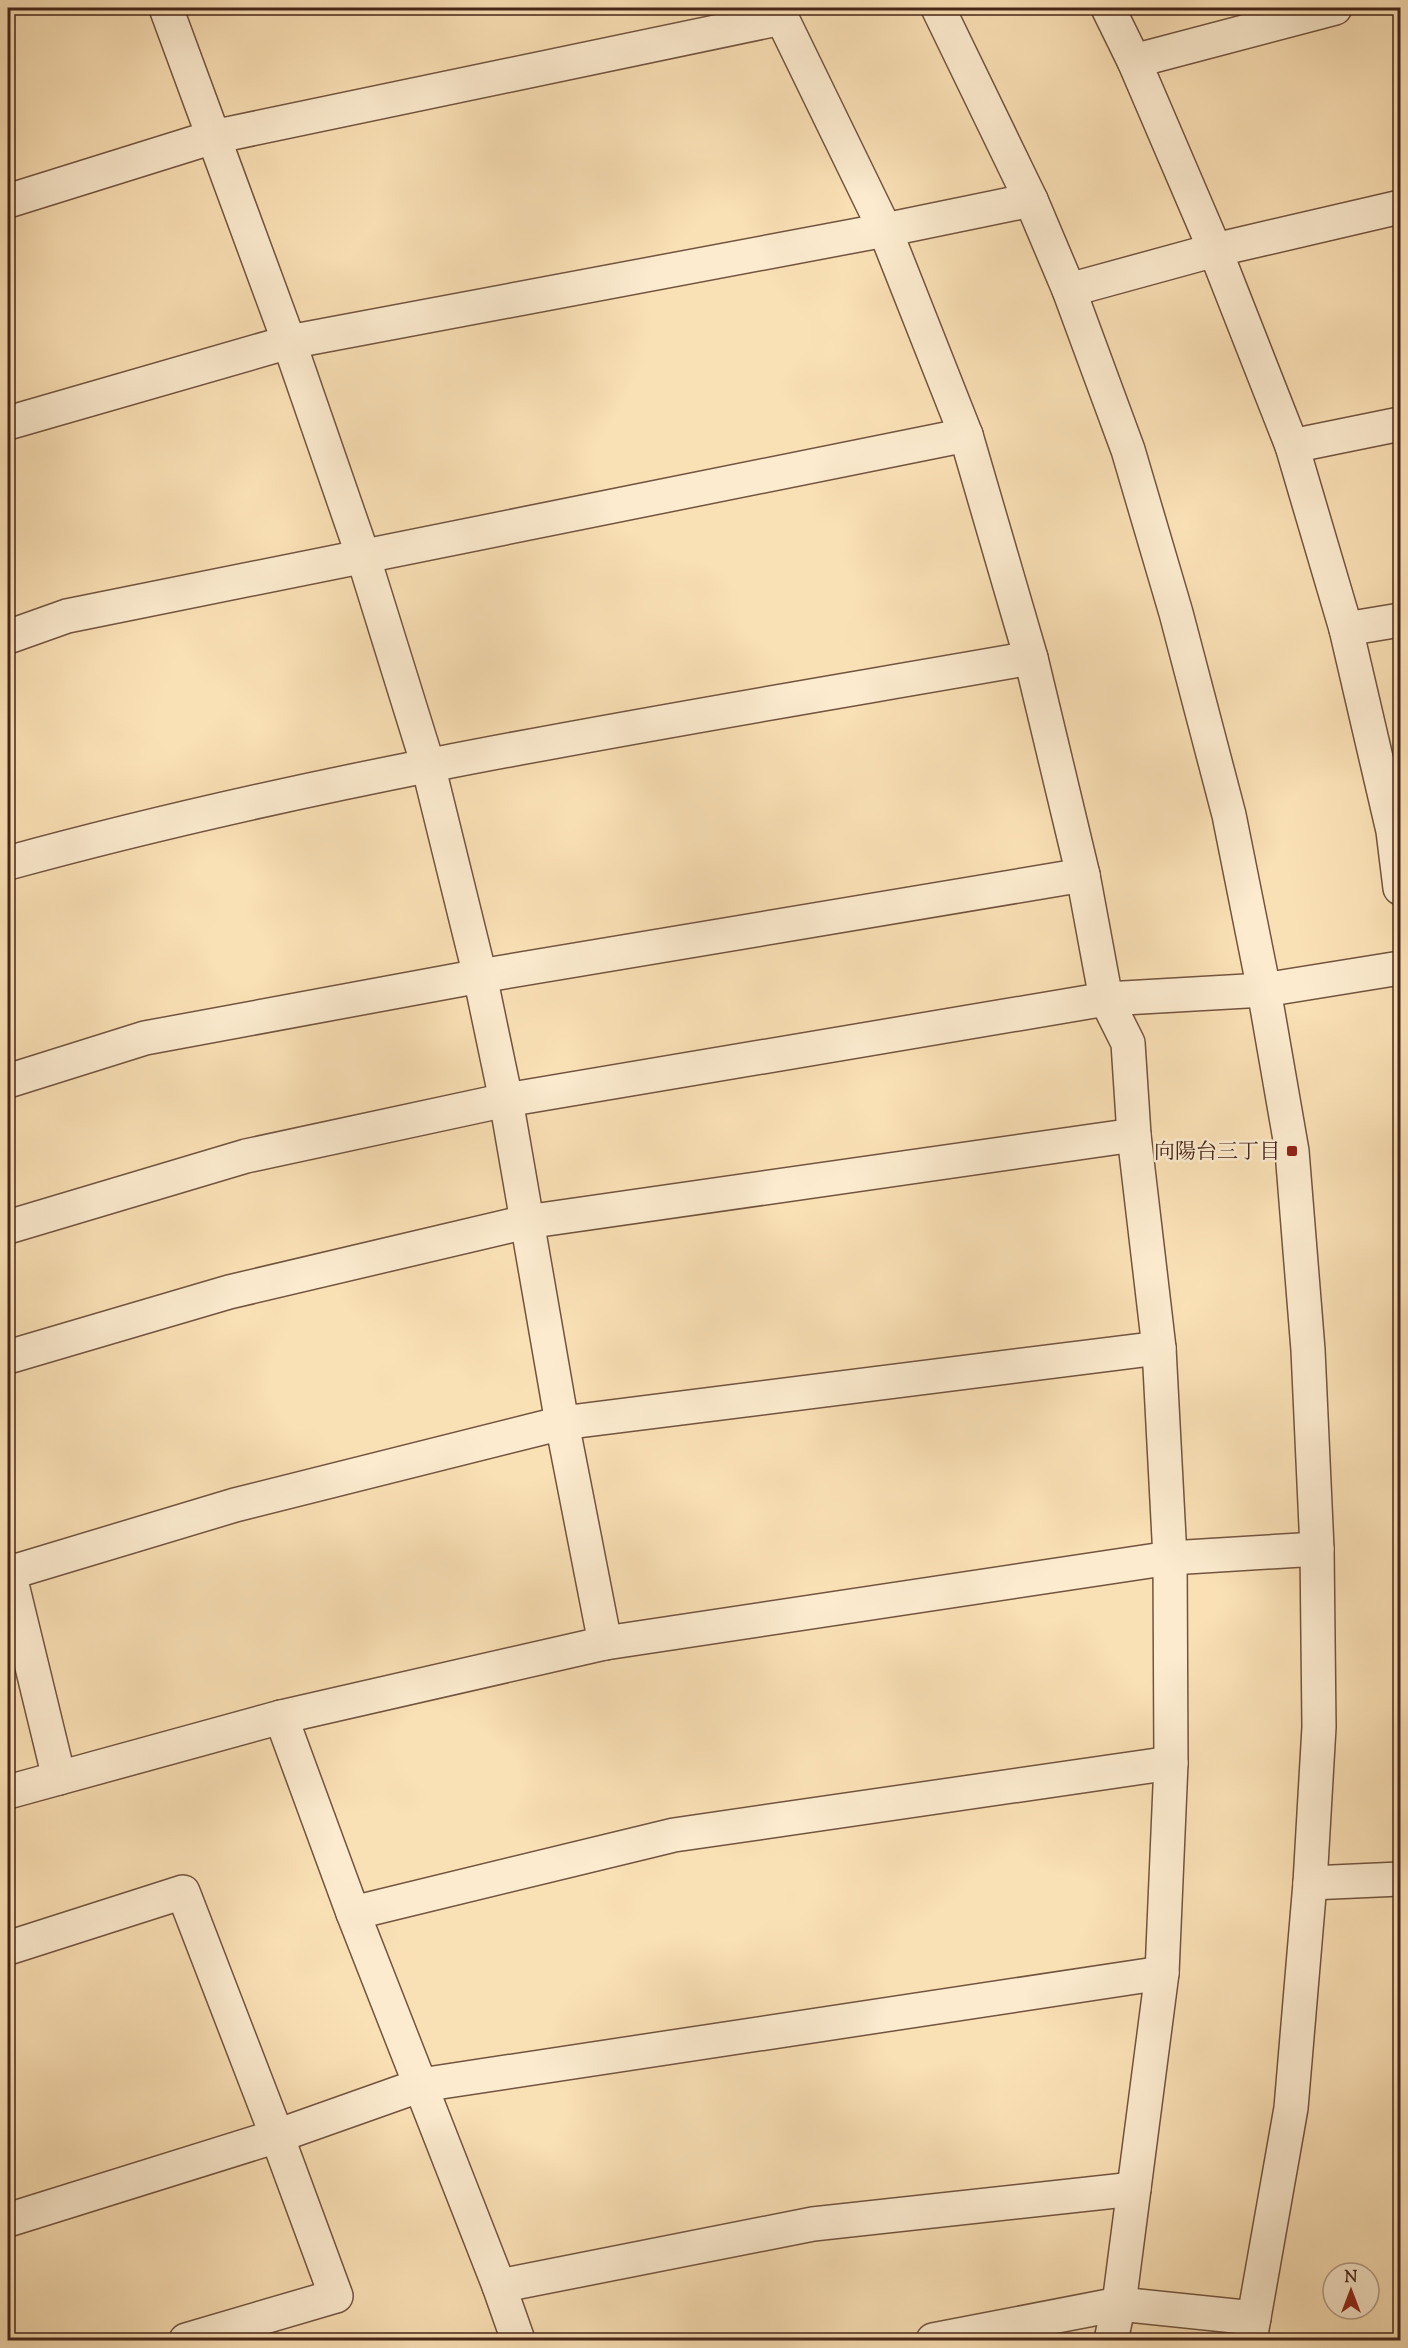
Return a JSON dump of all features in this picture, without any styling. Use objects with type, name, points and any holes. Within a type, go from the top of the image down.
[{"type":"street","points":[[166,8],[289,342],[363,556],[428,765],[480,976],[506,1100],[562,1423],[605,1643]]},
{"type":"street","points":[[933,2340],[1119,2304],[1252,2329],[1291,2108],[1310,1883],[1319,1727],[1317,1549],[1308,1350],[1292,1151],[1264,990],[1229,815],[1176,613],[1128,450],[1069,290],[1030,200],[938,8]]},
{"type":"street","points":[[1108,8],[1134,61],[1215,250],[1292,446],[1346,629],[1396,830],[1401,888]]},
{"type":"street","points":[[1134,61],[1335,8]]},
{"type":"street","points":[[8,201],[213,137],[779,13],[885,230],[966,435],[1030,657],[1083,874],[1106,999],[1128,1043],[1134,1135],[1159,1348],[1170,1558],[1171,1763],[1162,1973],[1119,2304],[1112,2340]]},
{"type":"street","points":[[8,423],[289,342],[885,230],[1030,200]]},
{"type":"street","points":[[1069,290],[1215,250],[1401,207]]},
{"type":"street","points":[[1292,446],[1401,424]]},
{"type":"street","points":[[8,637],[67,616],[966,435]]},
{"type":"street","points":[[1346,629],[1401,620]]},
{"type":"street","points":[[8,863],[115,833],[428,765],[1030,657]]},
{"type":"street","points":[[8,1081],[145,1038],[480,976],[1083,874]]},
{"type":"street","points":[[8,1227],[246,1156],[506,1100],[1106,999],[1264,990],[1401,968]]},
{"type":"street","points":[[8,1357],[229,1292],[526,1222],[1134,1135]]},
{"type":"street","points":[[59,1778],[8,1570],[235,1505],[562,1423],[1159,1348]]},
{"type":"street","points":[[8,1792],[281,1717],[605,1643],[1170,1558],[1317,1549]]},
{"type":"street","points":[[281,1717],[353,1912],[518,2340]]},
{"type":"street","points":[[353,1912],[674,1835],[1171,1763]]},
{"type":"street","points":[[1310,1883],[1401,1879]]},
{"type":"street","points":[[8,1948],[183,1892],[336,2296],[186,2340]]},
{"type":"street","points":[[8,2220],[277,2136],[421,2085],[1162,1973]]},
{"type":"street","points":[[499,2286],[813,2224],[1134,2189]]},
{"type":"place","name":"向陽台三丁目","points":[[1292,1151]]}]
